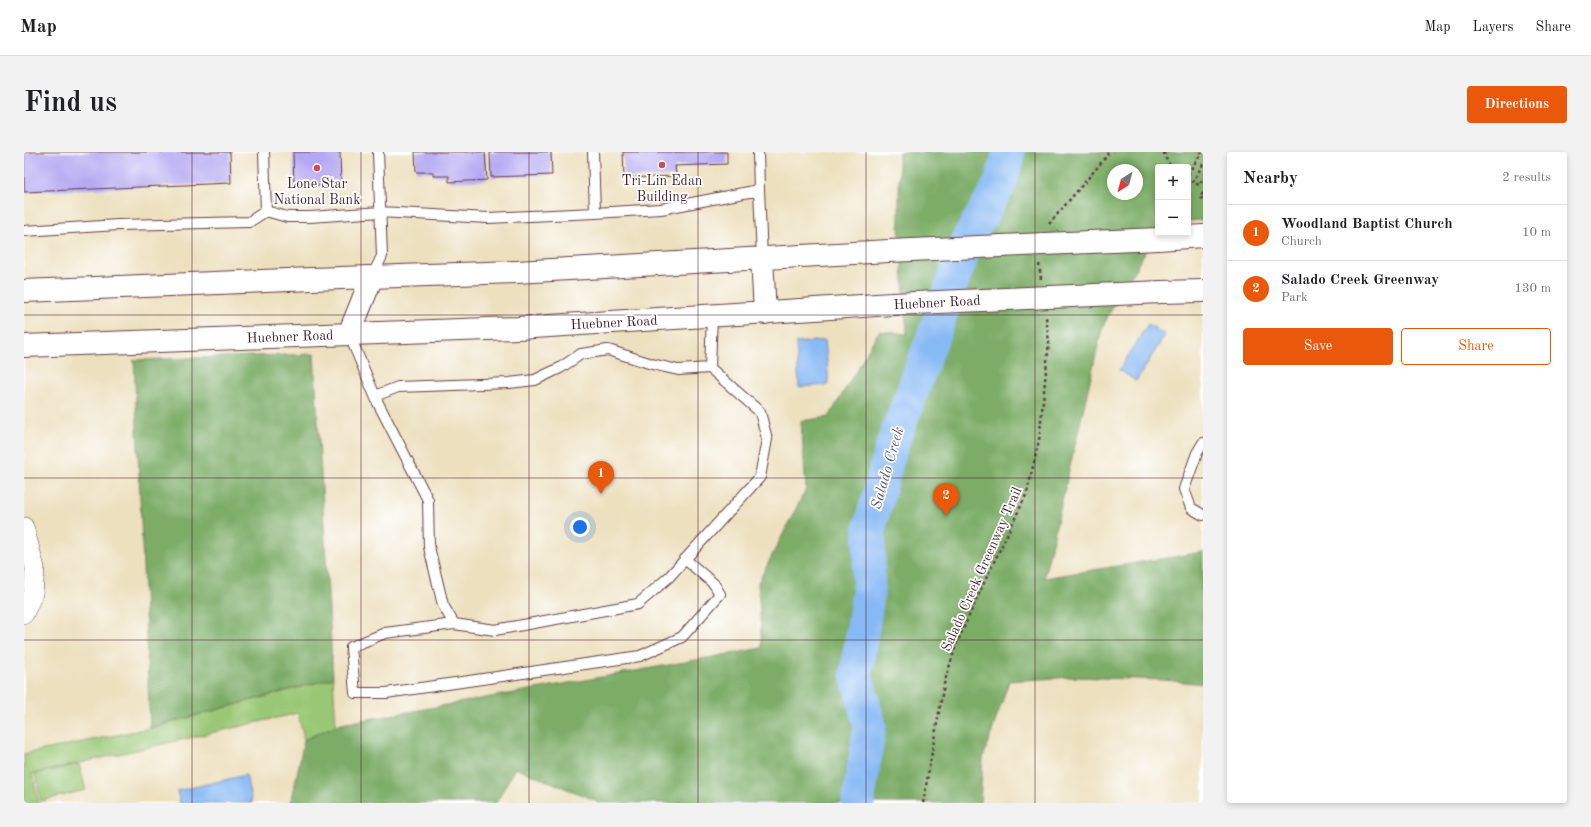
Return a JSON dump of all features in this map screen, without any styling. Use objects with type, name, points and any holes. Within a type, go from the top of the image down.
[{"type":"main road","points":[[24,292],[516,272],[889,251],[1203,236]]},
{"type":"main road","points":[[762,258],[765,313]]},
{"type":"main road","points":[[349,334],[372,277]]},
{"type":"main road","name":"Huebner Road","points":[[24,346],[518,328],[892,304],[1203,291]]},
{"type":"street","points":[[24,527],[35,568],[34,594],[24,614]]},
{"type":"lane","points":[[264,152],[266,211]]},
{"type":"lane","points":[[372,277],[382,256],[378,152]]},
{"type":"lane","points":[[593,152],[595,213]]},
{"type":"lane","points":[[758,152],[762,258]]},
{"type":"lane","points":[[24,231],[118,225],[248,222],[266,211],[287,217],[310,217],[380,212],[488,218],[595,213],[661,209],[759,190]]},
{"type":"lane","points":[[710,368],[712,316]]},
{"type":"lane","points":[[349,334],[375,396],[428,500],[429,547],[442,605],[454,624]]},
{"type":"lane","points":[[375,396],[398,387],[509,383],[535,380],[560,368],[581,354],[608,350],[652,364],[678,370],[710,368],[760,412],[767,439],[760,476],[685,559],[669,577],[638,604],[495,630],[454,624],[386,633],[351,647],[355,693],[386,693],[640,656],[682,637],[720,594],[714,584],[685,559]]},
{"type":"lane","points":[[1203,443],[1197,453],[1184,489],[1191,508],[1203,515]]},
{"type":"path","points":[[1047,226],[1107,156],[1108,152]]},
{"type":"path","points":[[1164,152],[1169,164]]},
{"type":"path","points":[[1191,169],[1202,152]]},
{"type":"path","points":[[1203,164],[1193,182],[1199,186],[1203,178]]},
{"type":"path","points":[[1203,193],[1200,198],[1203,199]]},
{"type":"path","points":[[1038,261],[1041,283]]},
{"type":"path","name":"Salado Creek Greenway Trail","points":[[923,803],[944,684],[956,645],[1027,493],[1039,440],[1049,342],[1045,313]]},
{"type":"green space","points":[[899,152],[1203,152],[1203,220],[1191,221],[1191,164],[1155,164],[1155,235],[1109,314],[1102,329],[1044,578],[1203,552],[1203,684],[1163,680],[1073,677],[1009,681],[983,758],[980,803],[597,803],[595,800],[515,768],[496,803],[291,803],[304,740],[336,725],[762,648],[758,583],[806,489],[801,421],[829,417],[879,331],[907,334],[899,226]]},
{"type":"green space","points":[[314,354],[333,678],[150,728],[134,360]]},
{"type":"green space","points":[[333,678],[336,725],[304,740],[298,713],[32,774],[39,803],[24,803],[24,754],[150,728]]},
{"type":"green space","points":[[79,764],[86,790],[41,801],[35,774]]},
{"type":"water","points":[[1148,324],[1165,335],[1136,381],[1119,370]]},
{"type":"water","points":[[825,340],[829,385],[799,387],[796,343]]},
{"type":"water","points":[[246,775],[252,803],[180,803],[177,791]]},
{"type":"building","points":[[24,152],[230,152],[231,183],[24,192]]},
{"type":"building","name":"Lone Star National Bank","points":[[293,152],[340,152],[341,185],[294,186]]},
{"type":"building","points":[[415,152],[485,152],[487,180],[449,182],[449,176],[433,176],[433,172],[416,172]]},
{"type":"building","points":[[490,152],[551,152],[552,175],[491,177]]},
{"type":"building","name":"Tri-Lin Edan Building","points":[[623,152],[727,152],[727,164],[675,166],[676,176],[624,178]]},
{"type":"waterway","name":"Salado Creek","points":[[858,803],[870,726],[856,674],[868,595],[870,526],[892,445],[968,239],[1001,182],[1009,152]]},
{"type":"place","name":"Tri-Lin Edan Building","points":[[662,165]]},
{"type":"place","name":"Lone Star National Bank","points":[[317,168]]},
{"type":"place","name":"Woodland Baptist Church","points":[[601,494]]},
{"type":"place","name":"Salado Creek Greenway","points":[[946,516]]}]
